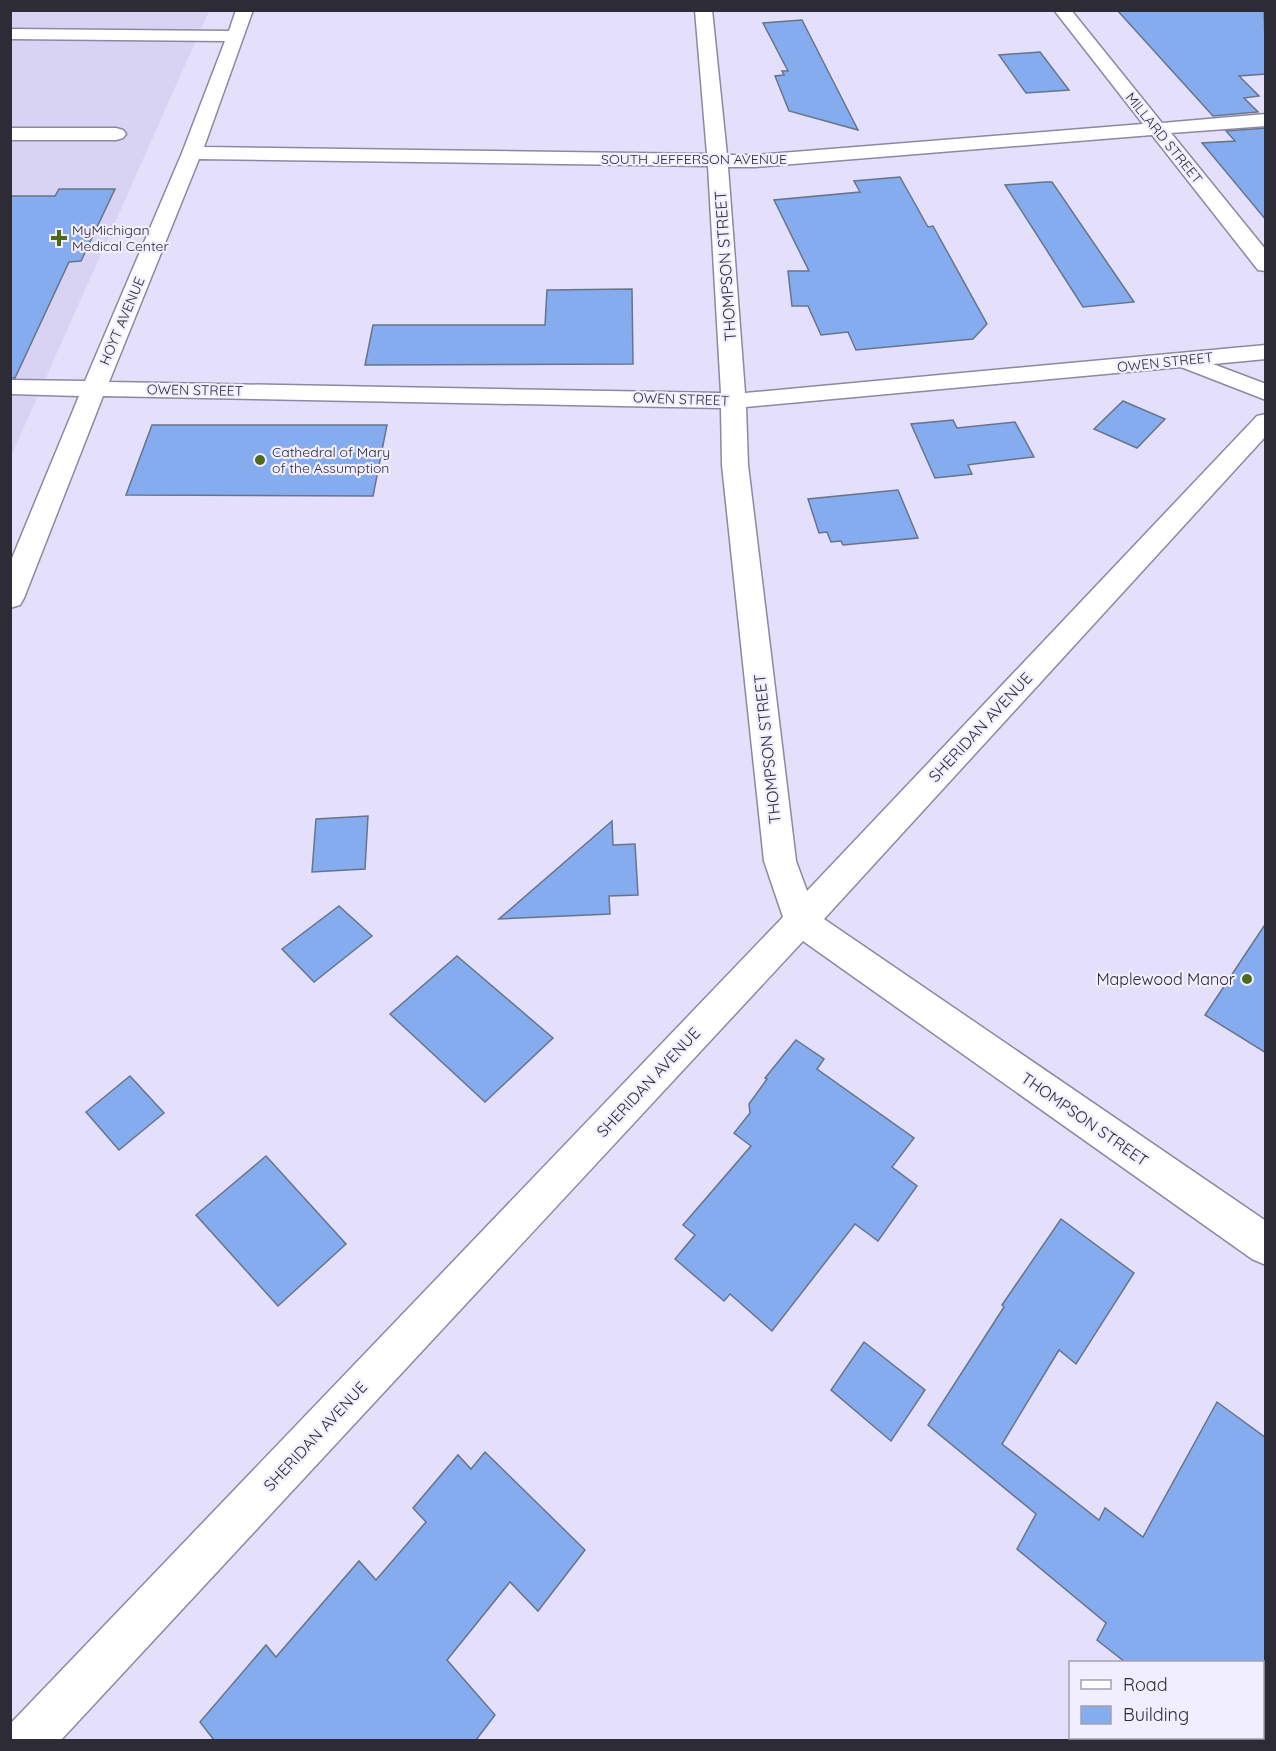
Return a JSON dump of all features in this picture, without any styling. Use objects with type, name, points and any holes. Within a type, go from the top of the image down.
[{"type":"street","name":"HOYT AVENUE","points":[[10,598],[192,153],[245,10]]},
{"type":"street","name":"THOMPSON STREET","points":[[703,10],[718,162],[734,401],[735,465],[780,861],[801,921],[1266,1245]]},
{"type":"street","name":"MILLARD STREET","points":[[1062,10],[1266,265]]},
{"type":"street","points":[[10,34],[234,36]]},
{"type":"street","name":"SOUTH JEFFERSON AVENUE","points":[[192,153],[755,161],[1266,120]]},
{"type":"street","points":[[10,134],[116,134]]},
{"type":"street","name":"OWEN STREET","points":[[10,387],[734,401],[1185,361],[1266,351]]},
{"type":"street","points":[[1185,361],[1266,393]]},
{"type":"street","name":"SHERIDAN AVENUE","points":[[28,1740],[801,921],[1266,421]]},
{"type":"shaded area","name":"MyMichigan Medical Center","points":[[11,11],[209,11],[11,456]]},
{"type":"building","points":[[1117,10],[1264,10],[1266,74],[1239,76],[1259,96],[1244,98],[1258,112],[1213,116]]},
{"type":"building","points":[[802,20],[858,130],[789,111],[775,76],[784,75],[782,71],[788,71],[763,23]]},
{"type":"building","points":[[1040,52],[1069,90],[1026,93],[999,55]]},
{"type":"building","points":[[1266,128],[1266,220],[1202,143],[1235,141],[1226,131]]},
{"type":"building","points":[[900,177],[928,227],[933,226],[987,324],[973,339],[856,350],[848,332],[821,335],[808,306],[792,306],[788,271],[809,271],[774,200],[860,192],[854,181]]},
{"type":"building","points":[[1052,182],[1134,302],[1083,307],[1005,185]]},
{"type":"building","points":[[59,189],[115,189],[81,261],[69,262],[15,378],[10,378],[10,196],[55,196]]},
{"type":"building","points":[[632,289],[633,364],[365,365],[373,325],[545,325],[547,290]]},
{"type":"building","points":[[1123,401],[1165,419],[1137,448],[1094,429]]},
{"type":"building","points":[[953,420],[957,428],[1015,422],[1034,457],[968,465],[972,474],[935,478],[911,424]]},
{"type":"building","name":"Cathedral of Mary of the Assumption","points":[[152,425],[387,425],[373,496],[126,495]]},
{"type":"building","points":[[898,490],[918,538],[843,545],[841,541],[831,542],[827,532],[819,533],[808,499]]},
{"type":"building","points":[[368,816],[365,869],[312,872],[316,819]]},
{"type":"building","points":[[612,821],[613,845],[635,844],[638,895],[609,896],[610,914],[499,919]]},
{"type":"building","points":[[339,906],[372,936],[314,982],[282,949]]},
{"type":"building","name":"Maplewood Manor","points":[[1266,923],[1266,1053],[1205,1015]]},
{"type":"building","points":[[457,956],[553,1038],[485,1102],[390,1014]]},
{"type":"building","points":[[796,1040],[824,1059],[817,1069],[914,1138],[892,1167],[917,1186],[878,1241],[855,1224],[772,1331],[730,1294],[724,1301],[675,1259],[695,1235],[683,1225],[751,1146],[734,1133],[750,1113],[749,1104],[767,1079],[765,1078]]},
{"type":"building","points":[[130,1076],[164,1113],[119,1150],[86,1112]]},
{"type":"building","points":[[266,1156],[346,1244],[278,1306],[196,1215]]},
{"type":"building","points":[[1061,1219],[1134,1273],[1076,1364],[1059,1350],[1002,1444],[1099,1520],[1105,1508],[1143,1537],[1217,1402],[1266,1438],[1266,1662],[1124,1661],[1097,1640],[1106,1623],[1017,1549],[1036,1514],[928,1425],[1004,1307],[1002,1305]]},
{"type":"building","points":[[864,1342],[925,1390],[891,1441],[831,1390]]},
{"type":"building","points":[[485,1452],[585,1550],[538,1611],[510,1582],[447,1660],[495,1715],[476,1740],[214,1740],[200,1722],[266,1645],[276,1657],[359,1561],[376,1580],[426,1522],[413,1508],[458,1455],[471,1469]]},
{"type":"place","name":"MyMichigan Medical Center","points":[[59,238]]},
{"type":"place","name":"Cathedral of Mary of the Assumption","points":[[260,460]]},
{"type":"place","name":"Maplewood Manor","points":[[1247,979]]}]
